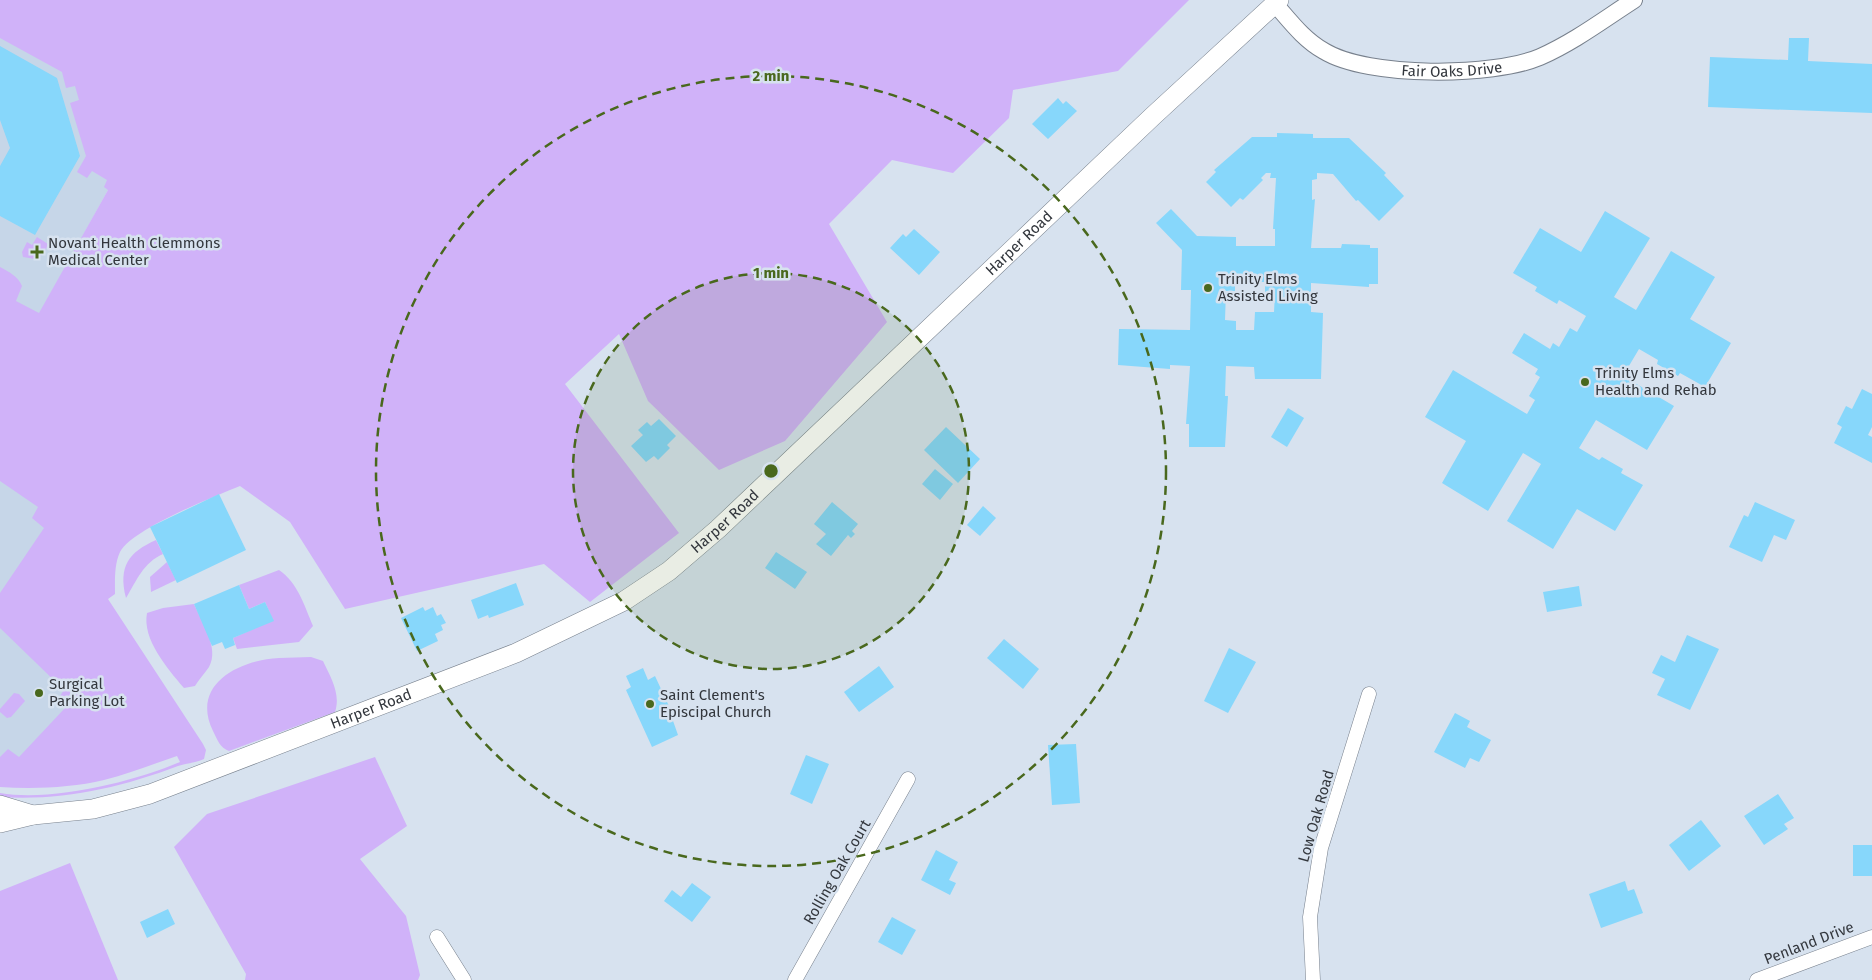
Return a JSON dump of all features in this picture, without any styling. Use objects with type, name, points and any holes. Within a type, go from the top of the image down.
[{"type":"main road","name":"Harper Road","points":[[0,823],[33,816],[93,809],[150,794],[516,653],[624,601],[669,571],[718,529],[1153,116],[1277,2]]},
{"type":"main road","name":"Harper Road","points":[[0,805],[33,816]]},
{"type":"street","name":"Fair Oaks Drive","points":[[1277,2],[1305,38],[1325,52],[1340,59],[1384,68],[1460,71],[1502,67],[1538,57],[1575,39],[1634,0]]},
{"type":"street","name":"Low Oak Road","points":[[1313,980],[1310,917],[1321,848],[1369,694]]},
{"type":"street","name":"Rolling Oak Court","points":[[795,980],[908,779]]},
{"type":"street","points":[[437,937],[464,980]]},
{"type":"street","name":"Penland Drive","points":[[1757,980],[1872,937]]},
{"type":"shaded area","points":[[0,0],[1189,0],[1118,71],[1013,90],[1009,118],[953,173],[892,160],[829,224],[887,322],[785,441],[719,470],[648,401],[619,334],[565,384],[679,533],[590,602],[544,564],[345,609],[290,522],[240,486],[174,514],[127,543],[120,552],[117,562],[115,594],[108,599],[203,744],[206,750],[204,759],[113,787],[68,795],[23,798],[0,797],[0,793],[43,795],[92,788],[139,777],[180,762],[177,756],[113,778],[78,785],[39,788],[0,787],[0,757],[8,749],[19,757],[65,708],[58,699],[64,690],[0,628],[0,593],[44,528],[32,518],[38,507],[0,481],[0,267],[16,277],[22,286],[16,301],[39,313],[108,190],[104,187],[107,180],[92,171],[87,178],[77,172],[86,156],[70,103],[79,100],[75,86],[66,88],[62,72],[0,38]]},
{"type":"shaded area","name":"Novant Health Clemmons Medical Center","points":[[0,28],[83,79],[113,181],[0,385]]},
{"type":"shaded area","points":[[37,237],[48,244],[44,254],[35,259],[23,257],[22,252],[27,242],[32,245]]},
{"type":"shaded area","points":[[0,440],[41,477],[83,696],[39,765],[0,762]]},
{"type":"shaded area","points":[[156,540],[163,554],[145,567],[126,598],[124,577],[128,562],[139,550]]},
{"type":"shaded area","points":[[167,562],[176,580],[151,592],[150,577]]},
{"type":"shaded area","points":[[279,570],[286,575],[296,588],[313,626],[299,642],[237,649],[233,638],[273,620],[265,602],[249,609],[239,585]]},
{"type":"shaded area","points":[[194,604],[211,643],[212,660],[195,686],[184,688],[157,653],[152,643],[146,623],[147,613],[163,608]]},
{"type":"shaded area","points":[[311,657],[323,661],[336,692],[337,705],[335,712],[229,751],[226,750],[217,740],[208,714],[208,700],[213,688],[235,670],[249,664],[279,658]]},
{"type":"shaded area","points":[[14,693],[19,694],[25,701],[11,717],[7,718],[0,712],[0,709]]},
{"type":"shaded area","points":[[375,757],[407,826],[360,859],[406,916],[420,975],[418,980],[245,980],[246,974],[174,847],[207,814]]},
{"type":"shaded area","points":[[70,863],[118,980],[0,980],[0,891]]},
{"type":"building","points":[[1789,38],[1809,38],[1808,61],[1872,64],[1872,113],[1708,107],[1710,57],[1788,60]]},
{"type":"building","points":[[0,46],[57,78],[80,156],[35,235],[0,216],[0,166],[10,148],[0,120]]},
{"type":"building","points":[[1058,98],[1063,104],[1066,101],[1077,111],[1048,139],[1032,124]]},
{"type":"building","name":"Trinity Elms Assisted Living","points":[[1277,133],[1313,134],[1313,138],[1349,138],[1386,173],[1384,175],[1404,196],[1379,221],[1358,200],[1356,201],[1333,174],[1317,173],[1317,179],[1312,180],[1312,200],[1315,199],[1311,248],[1341,248],[1342,244],[1370,245],[1370,248],[1378,248],[1378,284],[1369,284],[1369,287],[1311,283],[1311,312],[1323,313],[1321,379],[1255,379],[1254,367],[1226,366],[1225,396],[1228,396],[1225,447],[1189,447],[1189,424],[1186,424],[1190,366],[1170,365],[1170,369],[1118,365],[1119,329],[1190,330],[1191,290],[1181,290],[1182,250],[1156,223],[1171,209],[1197,236],[1236,237],[1236,246],[1275,246],[1275,229],[1273,229],[1276,178],[1270,178],[1271,173],[1266,173],[1261,178],[1263,180],[1243,200],[1240,198],[1231,207],[1206,182],[1216,172],[1214,170],[1252,137],[1277,137]],"holes":[[[1235,282],[1265,282],[1265,292],[1275,292],[1274,312],[1255,312],[1254,330],[1236,330],[1236,321],[1225,320],[1226,291],[1235,291]]]},
{"type":"building","name":"Trinity Elms Health and Rehab","points":[[1605,211],[1650,238],[1614,297],[1636,310],[1671,251],[1715,277],[1690,319],[1731,343],[1705,387],[1680,373],[1678,376],[1657,364],[1658,360],[1639,349],[1623,376],[1674,406],[1647,450],[1596,420],[1579,448],[1599,460],[1602,457],[1623,469],[1621,473],[1643,485],[1615,531],[1577,509],[1553,549],[1507,521],[1541,464],[1523,453],[1488,511],[1442,483],[1466,441],[1425,417],[1453,370],[1527,414],[1535,400],[1529,396],[1540,377],[1535,374],[1538,369],[1512,353],[1524,333],[1550,349],[1553,343],[1559,347],[1570,328],[1577,332],[1586,316],[1559,300],[1557,304],[1535,291],[1537,287],[1513,273],[1540,228],[1581,252]]},
{"type":"building","points":[[914,229],[940,252],[919,275],[890,248],[903,234],[906,237]]},
{"type":"building","points":[[1862,389],[1872,394],[1872,427],[1868,435],[1872,437],[1872,463],[1834,443],[1842,427],[1837,424],[1846,406],[1852,409]]},
{"type":"building","points":[[1288,408],[1304,418],[1287,447],[1271,437]]},
{"type":"building","points":[[659,419],[676,436],[667,445],[670,448],[658,460],[654,456],[646,462],[631,446],[643,435],[638,430],[647,422],[651,426]]},
{"type":"building","points":[[946,427],[980,459],[958,483],[924,450]]},
{"type":"building","points":[[935,469],[953,484],[940,500],[922,484]]},
{"type":"building","points":[[219,494],[246,550],[177,583],[150,527]]},
{"type":"building","points":[[832,502],[858,524],[852,531],[855,534],[851,538],[848,535],[831,556],[816,544],[826,534],[814,524]]},
{"type":"building","points":[[1755,502],[1795,520],[1786,540],[1774,535],[1762,562],[1729,547],[1744,515],[1748,517]]},
{"type":"building","points":[[983,506],[996,518],[980,536],[967,525]]},
{"type":"building","points":[[776,552],[807,572],[795,589],[765,568]]},
{"type":"building","points":[[516,583],[524,605],[489,618],[488,615],[478,619],[471,600]]},
{"type":"building","points":[[239,585],[249,609],[265,602],[274,621],[233,638],[235,645],[225,649],[222,642],[212,646],[194,604]]},
{"type":"building","points":[[1579,586],[1582,606],[1547,612],[1543,592]]},
{"type":"building","points":[[423,607],[425,611],[433,607],[437,616],[441,614],[446,623],[441,625],[443,630],[435,634],[438,641],[417,651],[401,618]]},
{"type":"building","points":[[1687,635],[1719,649],[1690,710],[1657,695],[1665,679],[1652,673],[1661,655],[1675,662]]},
{"type":"building","points":[[1004,639],[1039,669],[1023,689],[987,658]]},
{"type":"building","points":[[1229,648],[1256,662],[1228,713],[1204,701]]},
{"type":"building","points":[[879,666],[894,687],[859,712],[844,692]]},
{"type":"building","name":"Saint Clement's Episcipal Church","points":[[643,668],[648,680],[655,676],[674,717],[672,718],[678,735],[652,747],[626,690],[631,687],[626,676]]},
{"type":"building","points":[[1455,713],[1470,721],[1467,727],[1491,740],[1479,762],[1470,758],[1465,768],[1434,752]]},
{"type":"building","points":[[1076,744],[1080,803],[1052,805],[1048,745]]},
{"type":"building","points":[[806,755],[829,764],[812,804],[790,794]]},
{"type":"building","points":[[1778,794],[1794,818],[1784,824],[1788,829],[1764,845],[1744,816]]},
{"type":"building","points":[[1701,820],[1721,846],[1689,871],[1669,845]]},
{"type":"building","points":[[1853,845],[1872,845],[1872,876],[1853,876]]},
{"type":"building","points":[[936,850],[958,862],[949,880],[956,883],[950,895],[921,880]]},
{"type":"building","points":[[1625,881],[1628,891],[1634,889],[1643,913],[1601,928],[1589,894]]},
{"type":"building","points":[[692,883],[711,897],[692,922],[664,901],[672,890],[681,897]]},
{"type":"building","points":[[168,909],[175,924],[147,938],[140,922]]},
{"type":"building","points":[[892,917],[916,930],[902,955],[878,942]]},
{"type":"place","name":"Novant Health Clemmons Medical Center","points":[[37,252]]},
{"type":"place","name":"Trinity Elms Assisted Living","points":[[1208,288]]},
{"type":"place","name":"Trinity Elms Health and Rehab","points":[[1585,382]]},
{"type":"place","name":"Surgical Parking Lot","points":[[39,693]]},
{"type":"place","name":"Saint Clement's Episcipal Church","points":[[650,704]]}]
